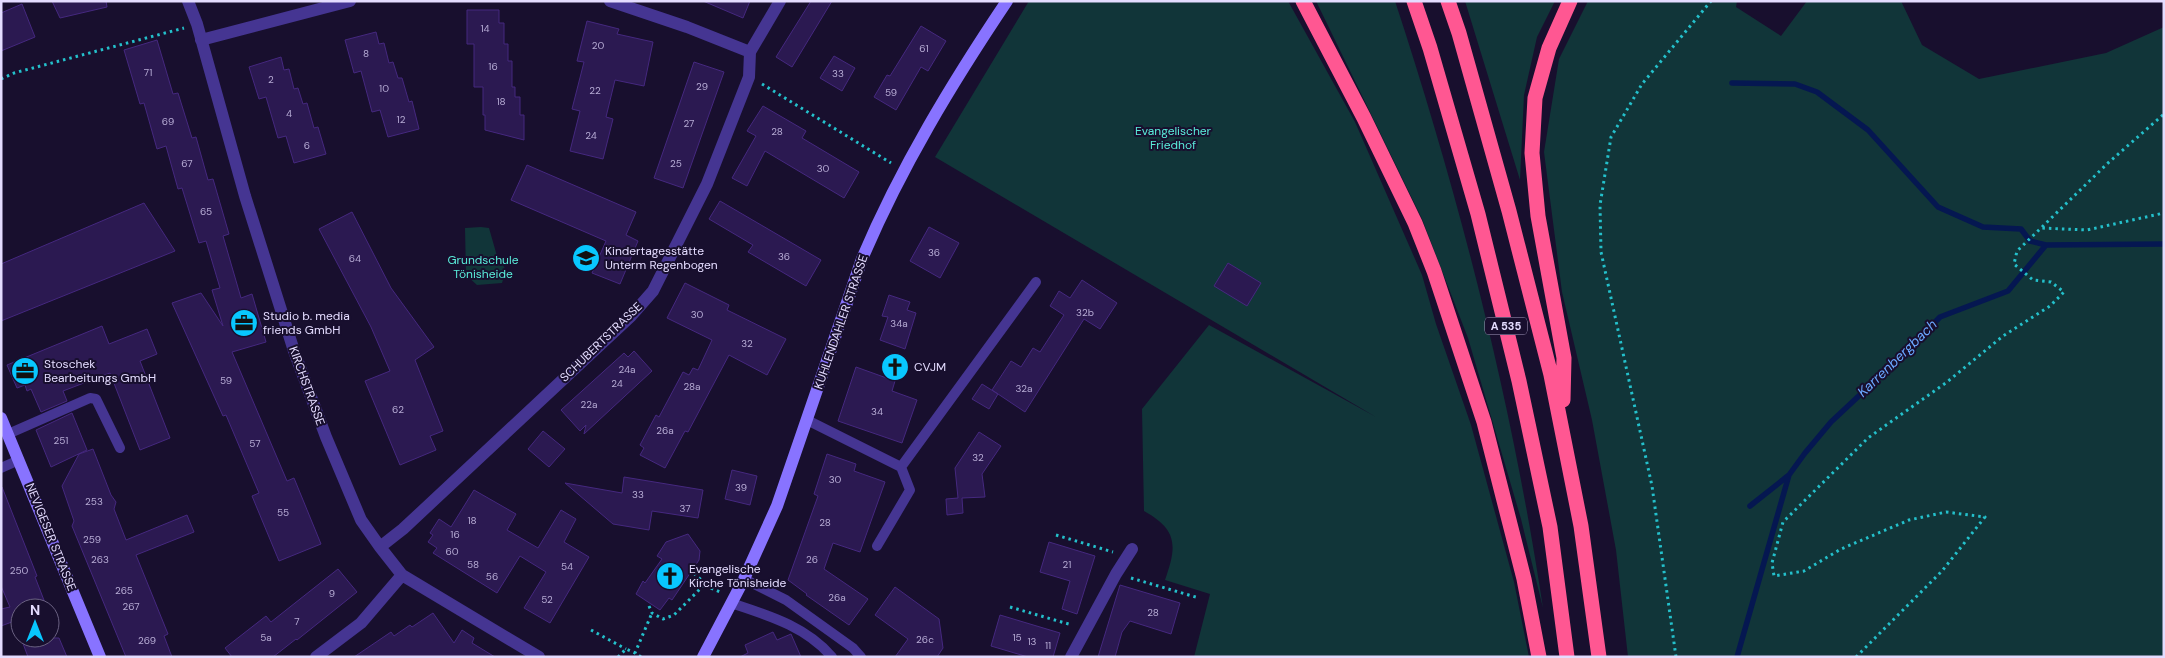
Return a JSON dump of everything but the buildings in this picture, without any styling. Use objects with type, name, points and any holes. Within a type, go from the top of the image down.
[{"type":"highway","points":[[1303,1],[1364,118],[1415,223],[1434,271],[1487,431],[1524,579],[1539,657]]},
{"type":"highway","name":"A 535","points":[[1414,1],[1430,48],[1478,214],[1519,381],[1550,528],[1567,657]]},
{"type":"highway","name":"A 535","points":[[1448,1],[1459,33],[1509,211],[1551,375],[1581,526],[1599,657]]},
{"type":"highway","points":[[1562,426],[1564,358],[1538,216],[1532,153],[1535,98],[1549,48],[1570,1]]},
{"type":"main road","name":"KUHLENDAHLER STRASSE","points":[[703,657],[744,579],[777,506],[862,259],[904,169],[958,76],[1008,1]]},
{"type":"main road","name":"NEVIGESER STRASSE","points":[[1,418],[100,657]]},
{"type":"street","name":"KIRCHSTRASSE","points":[[188,1],[197,24],[245,196],[294,351],[326,437],[361,520],[402,575],[540,657]]},
{"type":"street","points":[[201,40],[350,1]]},
{"type":"street","points":[[610,1],[687,27],[750,52]]},
{"type":"street","name":"SCHUBERTSTRASSE","points":[[380,547],[403,529],[631,316],[652,291],[707,184],[749,77],[750,52],[780,1]]},
{"type":"street","points":[[1071,657],[1116,574],[1130,553]]},
{"type":"street","points":[[316,657],[361,623],[402,575]]},
{"type":"lane","points":[[900,468],[1036,282]]},
{"type":"lane","points":[[8,434],[90,398],[96,399],[120,448]]},
{"type":"lane","points":[[807,420],[900,468],[910,490],[877,546]]},
{"type":"lane","points":[[1,468],[19,460]]},
{"type":"lane","points":[[744,579],[786,600],[852,648],[861,657]]},
{"type":"lane","points":[[733,601],[794,627],[832,657]]},
{"type":"path","points":[[1676,657],[1652,486],[1602,252],[1600,206],[1611,136],[1642,84],[1711,1]]},
{"type":"path","points":[[1,79],[14,73],[197,24]]},
{"type":"path","points":[[749,77],[904,169]]},
{"type":"path","points":[[1856,657],[1942,571],[1986,517],[1946,512],[1910,520],[1841,548],[1804,571],[1774,576],[1772,563],[1783,522],[1868,438],[1948,382],[2003,336],[2050,306],[2064,292],[2051,282],[2033,280],[2014,264],[2017,251],[2108,163],[2164,114]]},
{"type":"path","points":[[2042,228],[2087,230],[2164,213]]},
{"type":"path","points":[[1056,535],[1130,553]]},
{"type":"path","points":[[689,569],[706,584],[704,585],[733,601]]},
{"type":"path","points":[[1116,574],[1199,598]]},
{"type":"path","points":[[648,606],[652,613],[663,619],[674,615],[704,585]]},
{"type":"path","points":[[1010,607],[1085,629]]},
{"type":"path","points":[[635,653],[652,613]]},
{"type":"path","points":[[591,630],[641,657]]},
{"type":"path","points":[[618,657],[626,649]]},
{"type":"green space","name":"Evangelischer Friedhof","points":[[1029,1],[1288,1],[1355,122],[1422,275],[1436,324],[1471,425],[1514,582],[1529,657],[1194,657],[1210,594],[1165,580],[1172,558],[1172,540],[1169,532],[1163,525],[1144,511],[1142,409],[1209,325],[1376,417],[935,157]]},
{"type":"green space","points":[[1316,1],[1395,1],[1441,150],[1482,302],[1516,454],[1543,608],[1521,519],[1468,338],[1422,219]]},
{"type":"green space","points":[[1465,1],[1555,1],[1537,37],[1524,95],[1520,180]]},
{"type":"green space","points":[[1588,1],[1737,1],[1736,7],[1781,36],[1807,1],[1901,1],[1922,45],[1979,79],[2106,53],[2164,27],[2164,657],[1628,657],[1616,550],[1592,420],[1562,292],[1544,152],[1559,59]]},
{"type":"green space","name":"Grundschule Tönisheide","points":[[465,228],[489,228],[497,256],[506,270],[502,283],[477,285],[466,275]]},
{"type":"waterway","points":[[1732,83],[1795,84],[1817,92],[1868,130],[1938,207],[1983,227],[2021,229],[2030,241],[2046,245]]},
{"type":"waterway","name":"Karrenbergbach","points":[[1737,657],[1789,475],[1831,422],[1910,348],[1940,317],[2008,291],[2046,245],[2164,244]]},
{"type":"waterway","name":"Karrenbergbach","points":[[1750,506],[1789,475]]},
{"type":"place","name":"Kindertagesstätte Unterm Regenbogen","points":[[586,258]]},
{"type":"place","name":"Studio b. media friends GmbH","points":[[244,323]]},
{"type":"place","name":"CVJM","points":[[895,367]]},
{"type":"place","name":"Stoschek Bearbeitungs GmbH","points":[[25,371]]},
{"type":"place","name":"Evangelische Kirche Tönisheide","points":[[670,576]]}]
